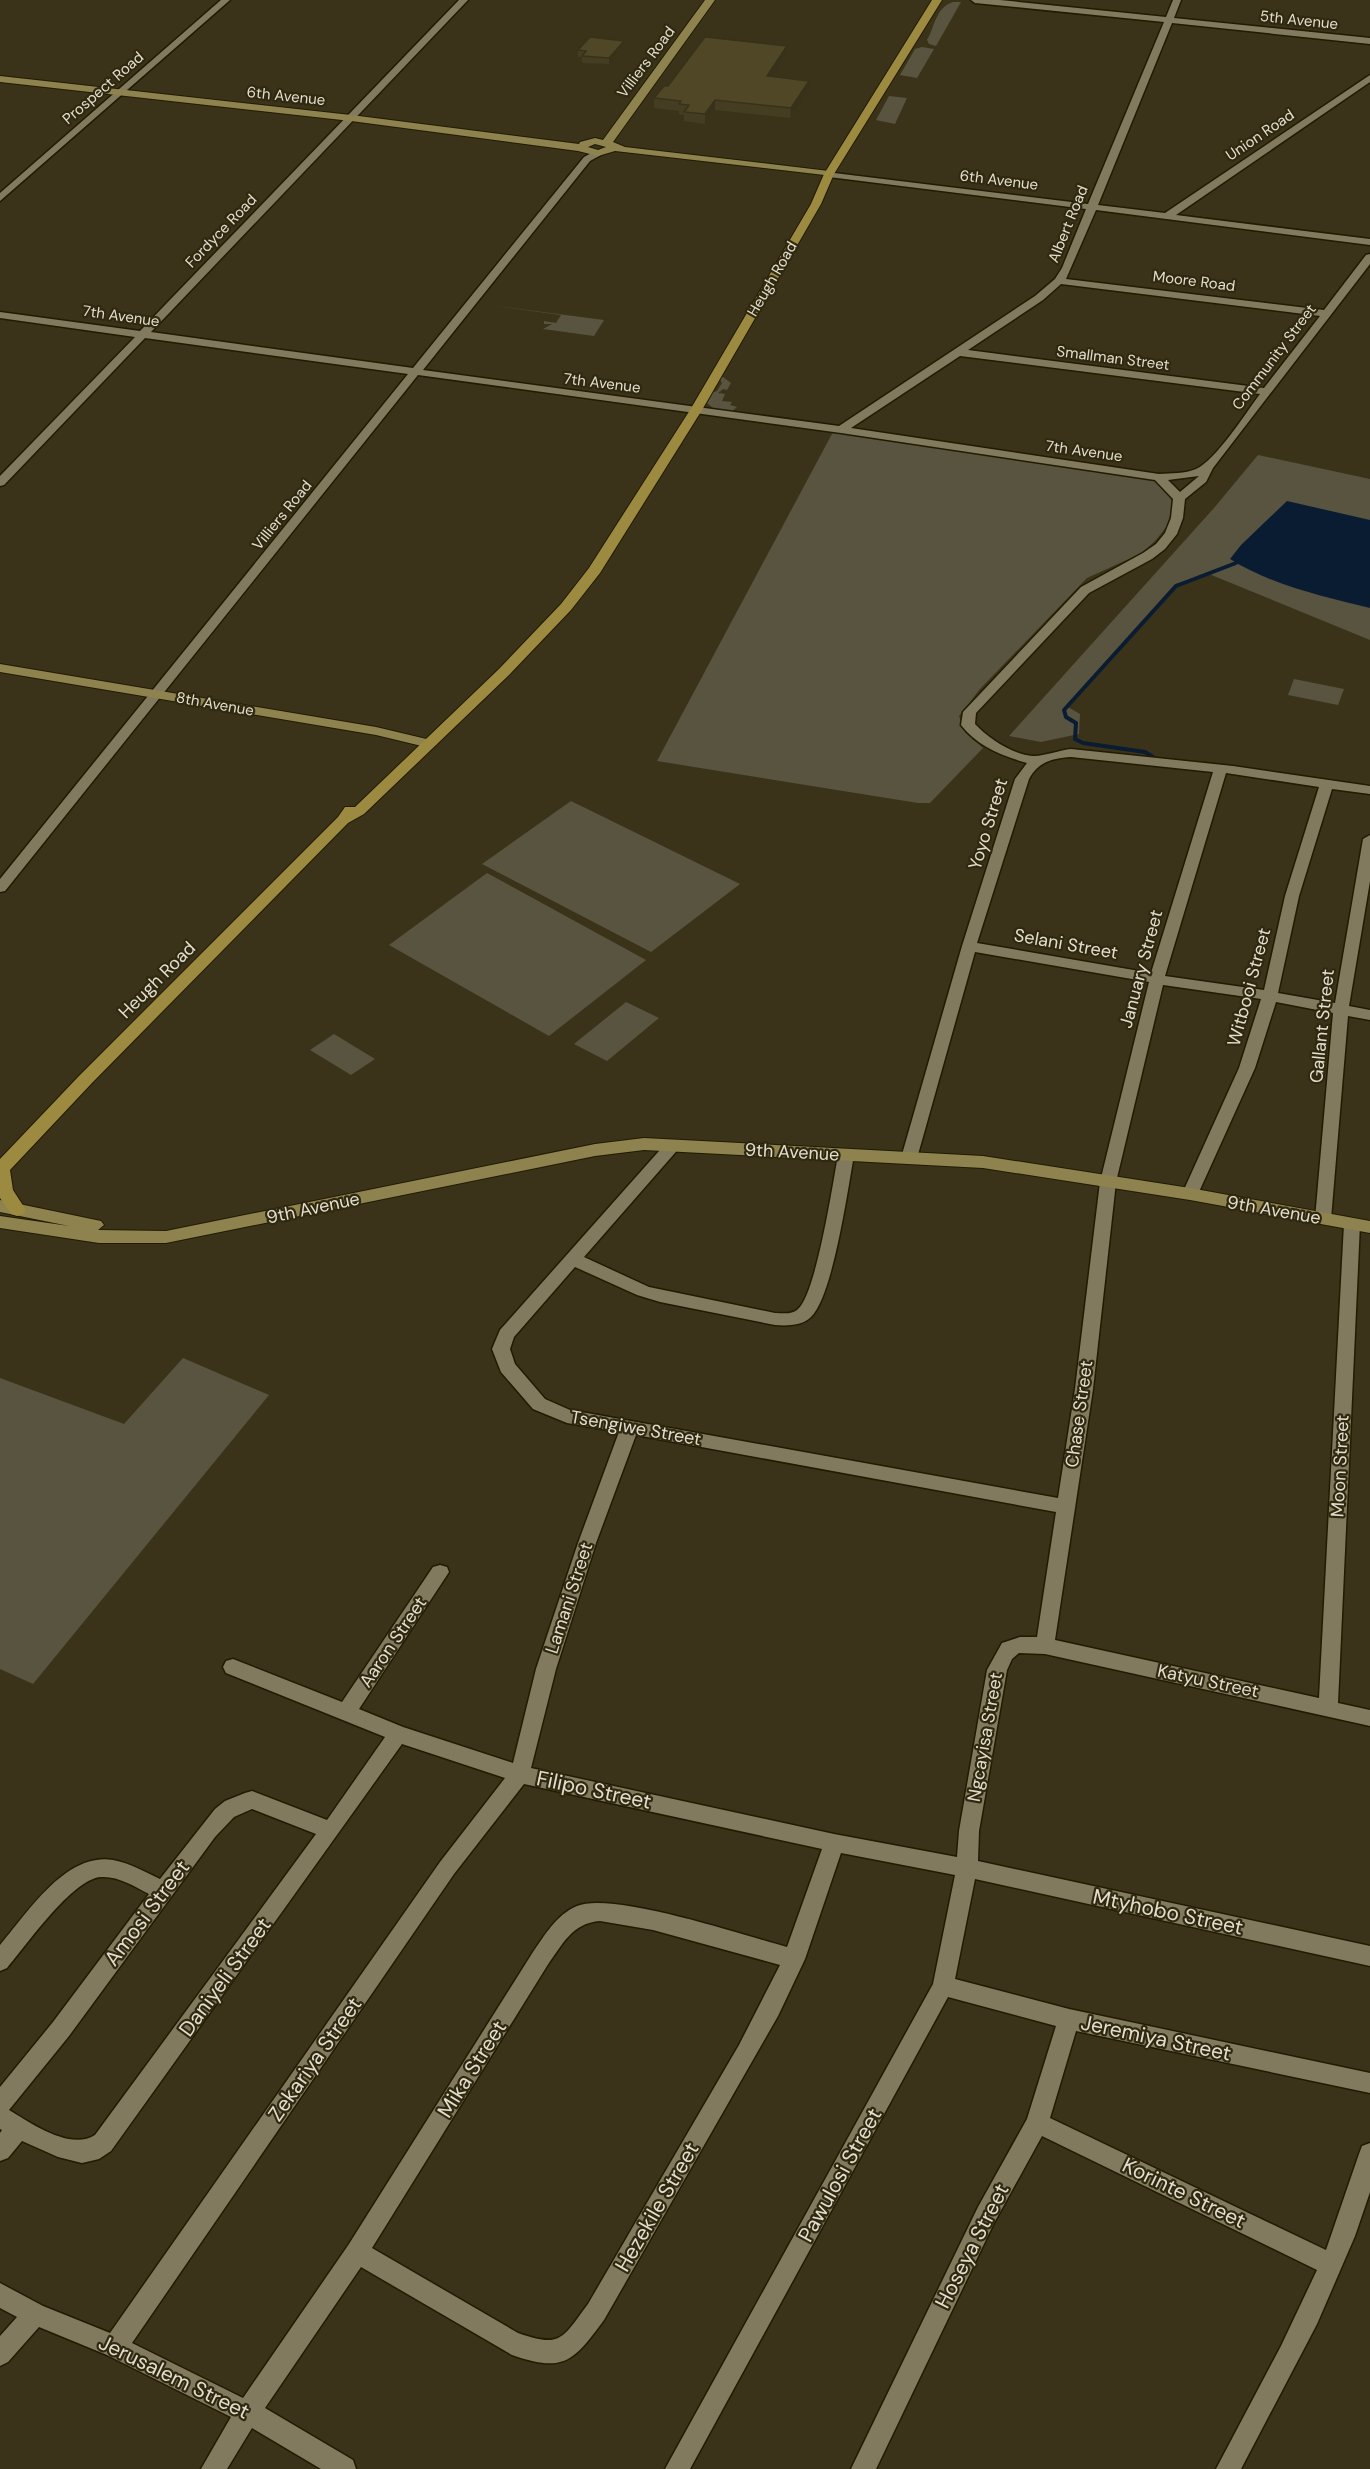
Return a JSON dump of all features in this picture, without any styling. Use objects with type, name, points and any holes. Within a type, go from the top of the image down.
[{"type":"main road","name":"Heugh Road","points":[[1,1169],[85,1080],[343,820],[358,811],[603,555],[696,410],[816,204],[829,174],[937,0]]},
{"type":"main road","points":[[1,1169],[8,1208]]},
{"type":"street","name":"Prospect Road","points":[[0,198],[226,0]]},
{"type":"street","name":"Fordyce Road","points":[[0,483],[464,0]]},
{"type":"street","name":"Villiers Road","points":[[0,888],[596,149],[700,0]]},
{"type":"street","name":"Villiers Road","points":[[596,149],[614,130],[710,0]]},
{"type":"street","name":"5th Avenue","points":[[975,0],[1370,41]]},
{"type":"street","name":"Albert Road","points":[[841,430],[1039,298],[1059,281],[1067,268],[1177,0]]},
{"type":"street","name":"Union Road","points":[[1167,216],[1370,78]]},
{"type":"street","name":"6th Avenue","points":[[0,79],[829,174],[1370,242]]},
{"type":"street","name":"Community Street","points":[[1179,498],[1202,480],[1204,470],[1370,257]]},
{"type":"street","name":"Moore Road","points":[[1059,281],[1325,314]]},
{"type":"street","name":"7th Avenue","points":[[0,315],[841,430],[1159,477],[1204,470]]},
{"type":"street","name":"Smallman Street","points":[[956,352],[1266,392]]},
{"type":"street","points":[[1159,477],[1179,498],[1176,525],[1168,540],[1143,560],[1103,577],[1085,590],[970,712],[968,725],[978,737],[1017,756],[1035,761],[1048,756],[1071,753],[1221,769],[1370,790]]},
{"type":"street","name":"8th Avenue","points":[[0,668],[365,729],[425,742]]},
{"type":"street","name":"Yoyo Street","points":[[909,1158],[969,946],[1022,779],[1027,769],[1035,761]]},
{"type":"street","name":"January Street","points":[[1108,1182],[1157,979],[1221,769]]},
{"type":"street","name":"Witbooi Street","points":[[1190,1194],[1247,1068],[1270,996],[1292,896],[1327,783]]},
{"type":"street","name":"Gallant Street","points":[[1323,1219],[1341,1010],[1370,839]]},
{"type":"street","name":"Selani Street","points":[[969,946],[1370,1015]]},
{"type":"street","name":"9th Avenue","points":[[0,1222],[99,1237],[166,1237],[595,1150],[644,1144],[982,1162],[1190,1194],[1370,1227]]},
{"type":"street","name":"Tsengiwe Street","points":[[673,1146],[506,1334],[501,1349],[503,1360],[540,1404],[567,1416],[1065,1506]]},
{"type":"street","points":[[574,1259],[643,1291],[660,1296],[789,1320],[807,1311],[816,1290],[837,1208],[846,1155]]},
{"type":"street","name":"Chase Street","points":[[1046,1646],[1084,1389],[1108,1182]]},
{"type":"street","name":"9th Avenue","points":[[8,1208],[101,1226],[217,1228]]},
{"type":"street","name":"Moon Street","points":[[1328,1708],[1352,1224]]},
{"type":"street","name":"Lamani Street","points":[[520,1774],[543,1681],[587,1544],[630,1426]]},
{"type":"street","name":"Aaron Street","points":[[346,1712],[440,1572]]},
{"type":"street","name":"Ngcayisa Street","points":[[967,1868],[969,1831],[997,1670],[1002,1655],[1012,1646],[1027,1644],[1046,1646]]},
{"type":"street","name":"Katyu Street","points":[[1046,1646],[1370,1718]]},
{"type":"street","name":"Filipo Street","points":[[233,1667],[398,1734],[520,1774],[834,1844],[967,1868]]},
{"type":"street","name":"Daniyeli Street","points":[[0,2150],[9,2122],[82,2152],[91,2151],[103,2143],[398,1734]]},
{"type":"street","name":"Zekariya Street","points":[[115,2347],[440,1878],[520,1774]]},
{"type":"street","name":"Amosi Street","points":[[0,2104],[61,2029],[208,1831],[229,1808],[239,1802],[252,1800],[330,1830]]},
{"type":"street","name":"Hezekile Street","points":[[357,2252],[512,2343],[532,2350],[555,2354],[572,2344],[596,2312],[661,2197],[742,2062],[794,1959],[834,1844]]},
{"type":"street","points":[[0,1961],[61,1888],[71,1879],[89,1871],[116,1868],[164,1891]]},
{"type":"street","name":"Mtyhobo Street","points":[[967,1868],[1370,1956]]},
{"type":"street","name":"Pawulosi Street","points":[[677,2469],[943,1986],[967,1868]]},
{"type":"street","name":"Mika Street","points":[[213,2469],[357,2252],[540,1959],[561,1932],[578,1916],[588,1912],[618,1914],[675,1926],[794,1959]]},
{"type":"street","name":"Jeremiya Street","points":[[943,1986],[1069,2019],[1370,2083]]},
{"type":"street","name":"Hoseya Street","points":[[863,2469],[986,2215],[1037,2122],[1069,2019]]},
{"type":"street","name":"Korinte Street","points":[[1037,2122],[1331,2264]]},
{"type":"street","points":[[1228,2469],[1281,2369],[1365,2196],[1370,2154]]},
{"type":"street","name":"Jerusalem Street","points":[[0,2295],[35,2314],[115,2347],[249,2412],[345,2469]]},
{"type":"street","points":[[0,2354],[35,2314]]},
{"type":"shaded area","points":[[953,2],[961,2],[936,46],[929,44],[927,40],[939,13]]},
{"type":"shaded area","points":[[922,47],[934,49],[917,78],[900,75],[915,49]]},
{"type":"shaded area","points":[[889,96],[907,98],[895,124],[876,120]]},
{"type":"shaded area","points":[[496,306],[604,320],[594,336],[543,329],[552,324],[544,324],[544,321],[556,323],[561,315]]},
{"type":"shaded area","points":[[723,377],[731,383],[727,390],[723,389],[718,393],[725,394],[722,401],[732,402],[730,405],[737,407],[731,412],[714,409],[706,402],[711,393],[717,391],[722,383],[719,378]]},
{"type":"shaded area","points":[[833,432],[1143,477],[1160,483],[1170,492],[1173,505],[1167,526],[1156,540],[1142,553],[1087,578],[980,689],[959,716],[965,732],[983,748],[930,803],[918,803],[657,761]]},
{"type":"shaded area","points":[[1258,455],[1370,479],[1370,640],[1209,574],[1175,584],[1066,706],[1080,714],[1079,734],[1041,742],[1009,736],[1214,508]]},
{"type":"shaded area","points":[[1294,679],[1344,689],[1338,705],[1288,695]]},
{"type":"shaded area","points":[[571,801],[740,884],[651,952],[482,864]]},
{"type":"shaded area","points":[[487,873],[646,960],[549,1036],[389,945]]},
{"type":"shaded area","points":[[626,1002],[659,1018],[607,1061],[574,1044]]},
{"type":"shaded area","points":[[334,1034],[375,1059],[351,1075],[310,1050]]},
{"type":"shaded area","points":[[183,1358],[269,1395],[33,1684],[0,1669],[0,1378],[124,1424]]},
{"type":"water","points":[[1287,501],[1370,520],[1370,608],[1316,595],[1280,583],[1230,559],[1241,545]]},
{"type":"building","points":[[590,37],[624,41],[609,58],[582,56],[586,51],[578,50]]},
{"type":"building","points":[[705,37],[787,46],[767,76],[809,81],[791,108],[715,100],[705,114],[684,112],[689,105],[679,104],[681,101],[654,98],[664,86],[668,86]]},
{"type":"waterway","points":[[1153,757],[1145,752],[1083,743],[1075,739],[1076,723],[1066,717],[1064,710],[1176,586],[1236,563]]}]
